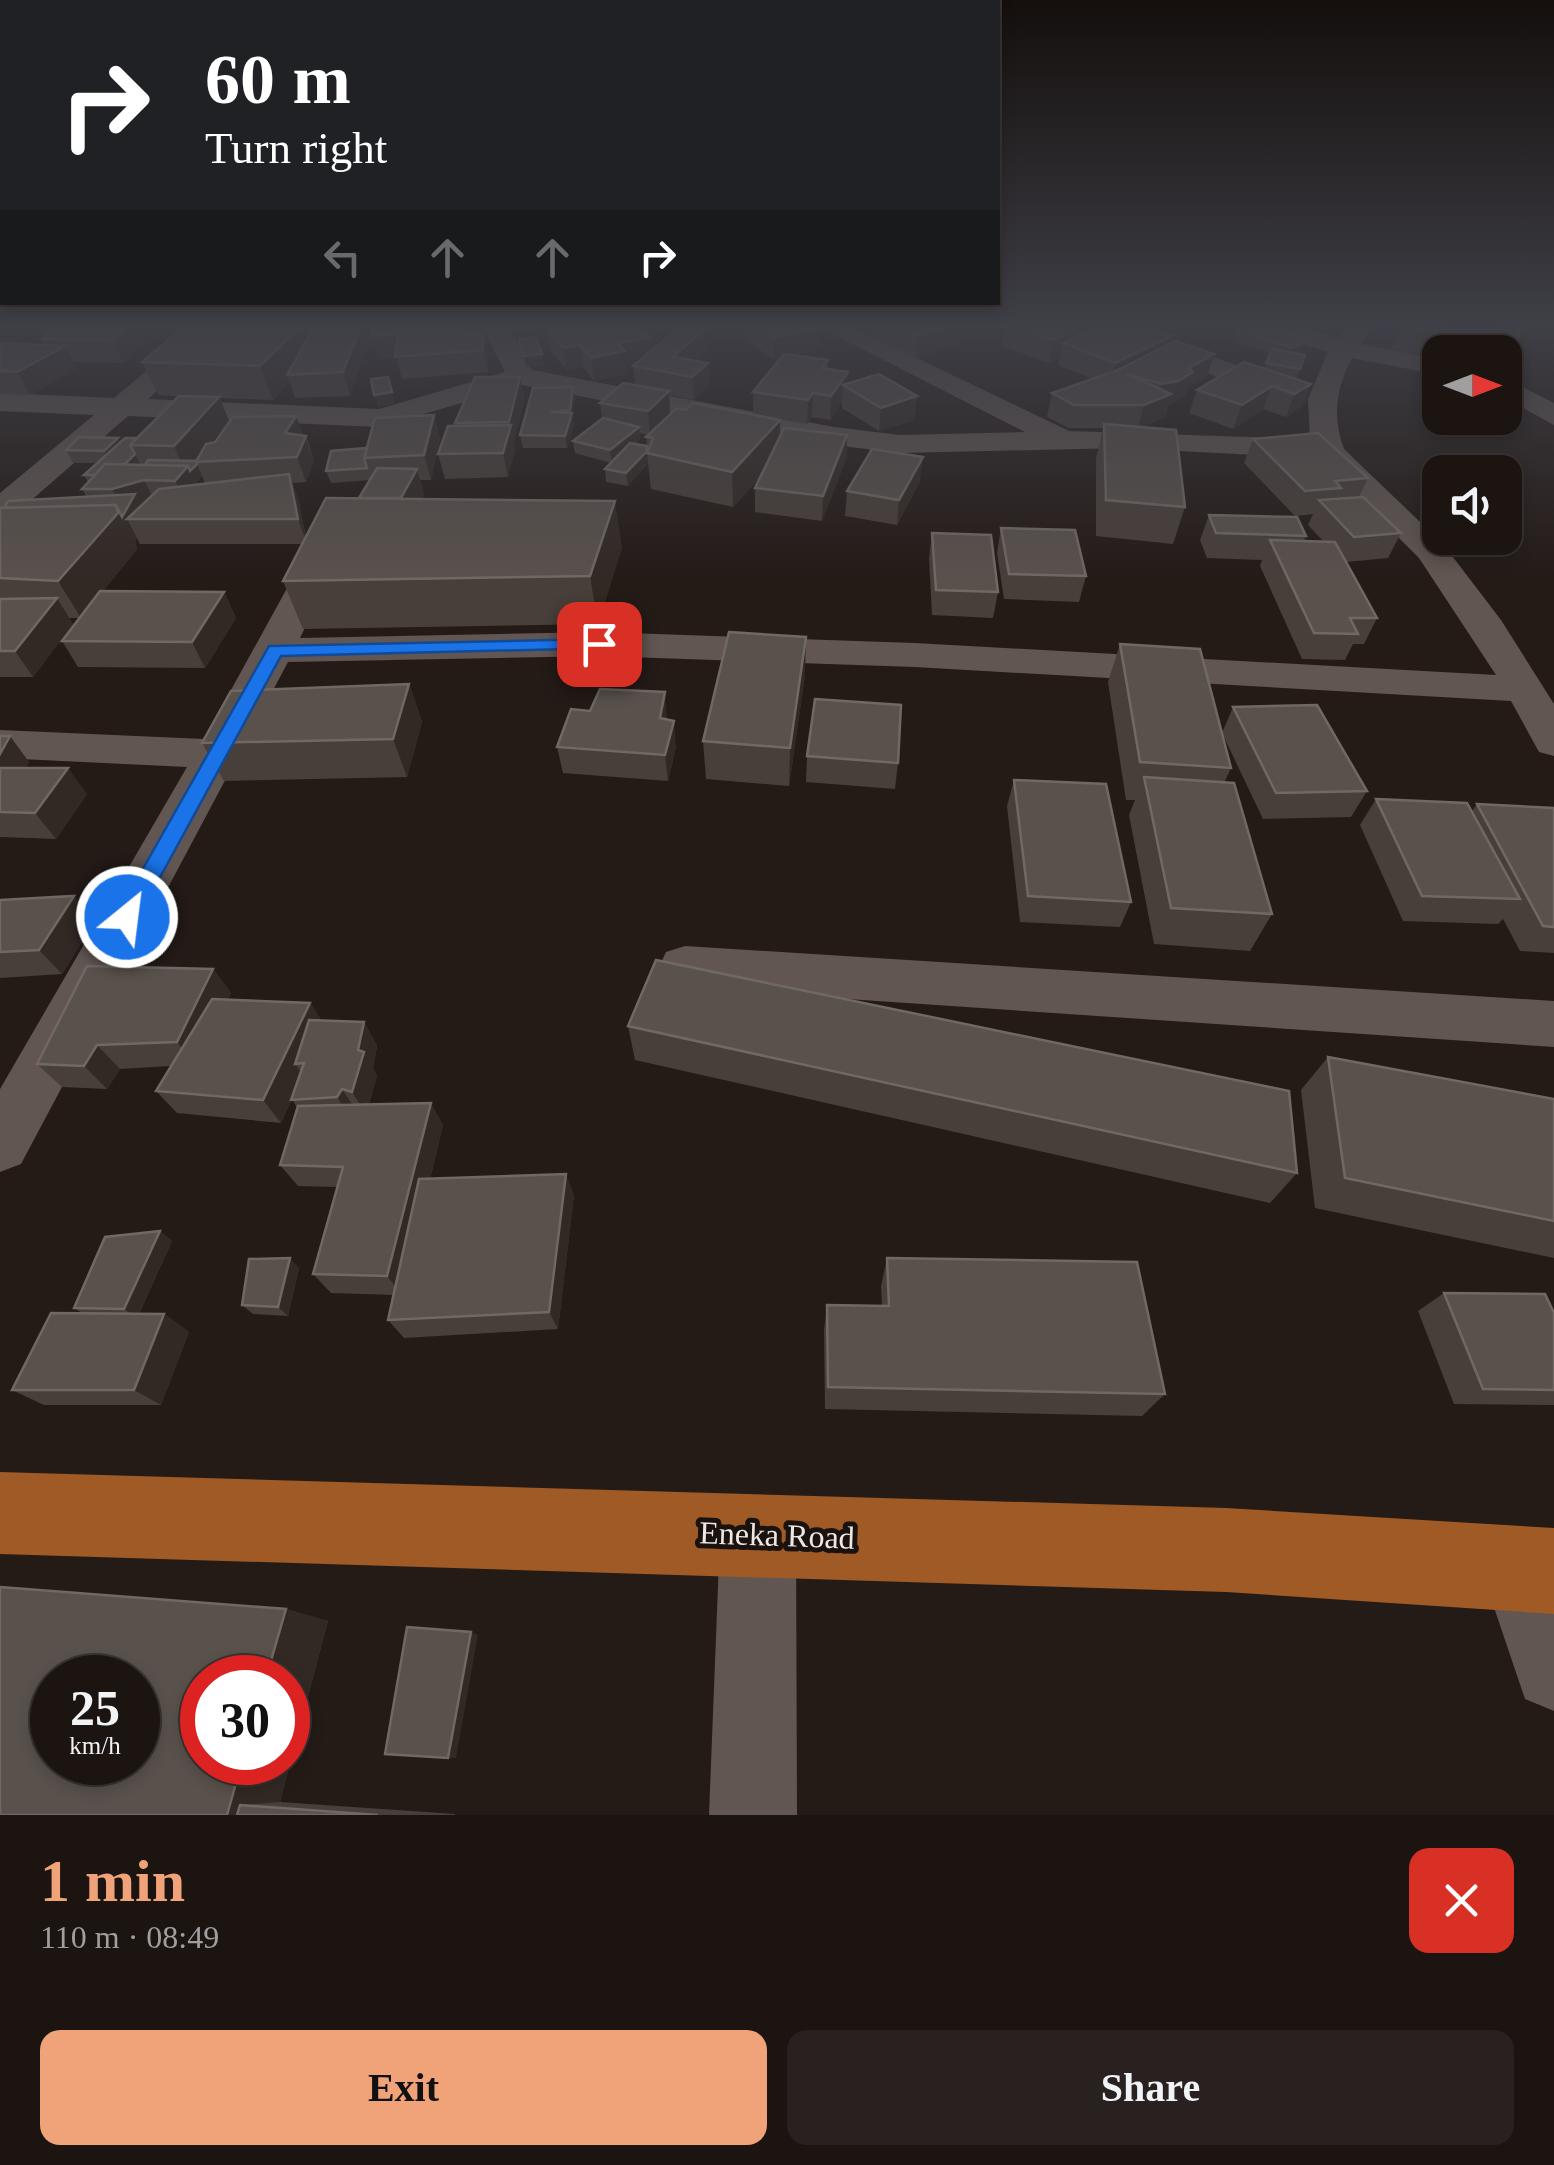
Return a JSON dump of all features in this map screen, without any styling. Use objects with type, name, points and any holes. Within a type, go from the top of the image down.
[{"type":"main road","name":"Eneka Road","points":[[0,1514],[1226,1550],[1537,1570]]},
{"type":"street","points":[[0,510],[118,410]]},
{"type":"street","points":[[139,410],[380,418],[408,410]]},
{"type":"street","points":[[706,410],[884,442],[1238,443],[1329,450]]},
{"type":"street","points":[[1003,410],[1065,440]]},
{"type":"street","points":[[1320,410],[1329,450],[1428,548],[1482,615],[1554,742]]},
{"type":"street","points":[[0,1145],[275,650],[327,544]]},
{"type":"street","points":[[275,650],[618,644],[915,655],[1526,690]]},
{"type":"street","points":[[0,744],[218,754]]},
{"type":"street","points":[[684,967],[1554,1024]]},
{"type":"street","points":[[753,1815],[758,1534]]},
{"type":"street","points":[[1537,1570],[1554,1670]]},
{"type":"building","points":[[165,410],[207,410],[174,446],[130,445]]},
{"type":"building","points":[[461,410],[512,410],[509,422],[455,423]]},
{"type":"building","points":[[527,410],[570,410],[551,412],[572,413],[565,436],[520,435]]},
{"type":"building","points":[[675,410],[727,410],[780,420],[732,472],[647,453],[653,438],[646,437]]},
{"type":"building","points":[[434,415],[424,455],[364,458],[375,418]]},
{"type":"building","points":[[296,416],[285,433],[306,436],[297,457],[196,462],[206,444],[215,442],[233,417]]},
{"type":"building","points":[[603,418],[639,427],[610,450],[573,441]]},
{"type":"building","points":[[1104,424],[1176,430],[1185,507],[1106,500]]},
{"type":"building","points":[[511,425],[503,453],[438,454],[448,426]]},
{"type":"building","points":[[784,428],[847,435],[823,496],[755,488]]},
{"type":"building","points":[[1318,433],[1368,478],[1335,481],[1341,488],[1305,491],[1253,439]]},
{"type":"building","points":[[79,437],[118,438],[104,451],[66,450]]},
{"type":"building","points":[[125,438],[137,438],[130,445],[135,454],[124,465],[105,464],[95,475],[84,475]]},
{"type":"building","points":[[630,443],[647,446],[647,451],[626,473],[605,469]]},
{"type":"building","points":[[367,448],[367,468],[326,471],[331,451]]},
{"type":"building","points":[[872,449],[923,457],[899,500],[847,491]]},
{"type":"building","points":[[148,460],[197,464],[190,471],[188,466],[145,465]]},
{"type":"building","points":[[105,464],[188,466],[175,481],[144,480],[112,489],[82,489]]},
{"type":"building","points":[[377,468],[417,469],[401,498],[359,498]]},
{"type":"building","points":[[289,474],[298,519],[127,519],[159,489]]},
{"type":"building","points":[[135,494],[122,517],[116,505],[4,508],[8,501]]},
{"type":"building","points":[[1363,497],[1401,533],[1354,537],[1319,500]]},
{"type":"building","points":[[326,498],[615,501],[590,576],[283,581]]},
{"type":"building","points":[[116,505],[118,513],[58,581],[0,578],[0,508]]},
{"type":"building","points":[[1209,515],[1297,517],[1306,536],[1216,533]]},
{"type":"building","points":[[1001,528],[1075,530],[1086,576],[1009,574]]},
{"type":"building","points":[[932,533],[991,535],[998,592],[936,590]]},
{"type":"building","points":[[1270,540],[1335,542],[1377,618],[1350,618],[1358,634],[1314,633]]},
{"type":"building","points":[[100,591],[224,592],[192,642],[62,641]]},
{"type":"building","points":[[57,598],[15,651],[0,651],[0,599]]},
{"type":"building","points":[[729,632],[806,637],[790,748],[703,741]]},
{"type":"building","points":[[1120,644],[1200,649],[1231,768],[1140,762]]},
{"type":"building","points":[[409,684],[393,739],[202,743],[231,691]]},
{"type":"building","points":[[600,689],[665,692],[660,718],[674,721],[665,755],[557,747],[571,709],[590,711]]},
{"type":"building","points":[[815,699],[901,705],[898,763],[807,756]]},
{"type":"building","points":[[1317,705],[1367,791],[1276,793],[1233,707]]},
{"type":"building","points":[[0,736],[10,736],[0,754]]},
{"type":"building","points":[[0,768],[68,768],[35,813],[0,812]]},
{"type":"building","points":[[1144,777],[1234,783],[1272,914],[1171,908]]},
{"type":"building","points":[[1014,780],[1106,784],[1131,902],[1028,896]]},
{"type":"building","points":[[1376,799],[1467,803],[1520,899],[1422,896]]},
{"type":"building","points":[[1477,804],[1554,808],[1554,927],[1543,926]]},
{"type":"building","points":[[74,896],[39,950],[0,952],[0,900]]},
{"type":"building","points":[[656,960],[1289,1091],[1297,1173],[628,1026]]},
{"type":"building","points":[[87,966],[213,969],[177,1042],[97,1045],[84,1066],[37,1064]]},
{"type":"building","points":[[212,999],[310,1003],[263,1100],[156,1091]]},
{"type":"building","points":[[309,1020],[364,1022],[358,1050],[364,1052],[352,1092],[342,1089],[337,1097],[291,1100],[304,1063],[295,1064]]},
{"type":"building","points":[[1328,1057],[1554,1099],[1554,1221],[1345,1178]]},
{"type":"building","points":[[431,1103],[387,1276],[313,1274],[343,1167],[280,1165],[298,1106]]},
{"type":"building","points":[[566,1174],[549,1312],[388,1320],[419,1179]]},
{"type":"building","points":[[160,1231],[124,1309],[74,1308],[105,1237]]},
{"type":"building","points":[[290,1258],[278,1307],[242,1305],[249,1259]]},
{"type":"building","points":[[887,1258],[1137,1262],[1165,1394],[828,1387],[827,1305],[889,1306]]},
{"type":"building","points":[[1444,1293],[1545,1294],[1554,1313],[1554,1390],[1483,1389]]},
{"type":"building","points":[[51,1313],[164,1314],[134,1390],[12,1390]]},
{"type":"building","points":[[0,1587],[286,1609],[273,1655],[180,1655],[180,1785],[235,1785],[227,1815],[0,1815]]},
{"type":"building","points":[[407,1627],[471,1632],[448,1758],[385,1754]]},
{"type":"building","points":[[240,1805],[378,1815],[237,1815]]},
{"type":"route","points":[[127,917],[275,650],[599,644]]}]
